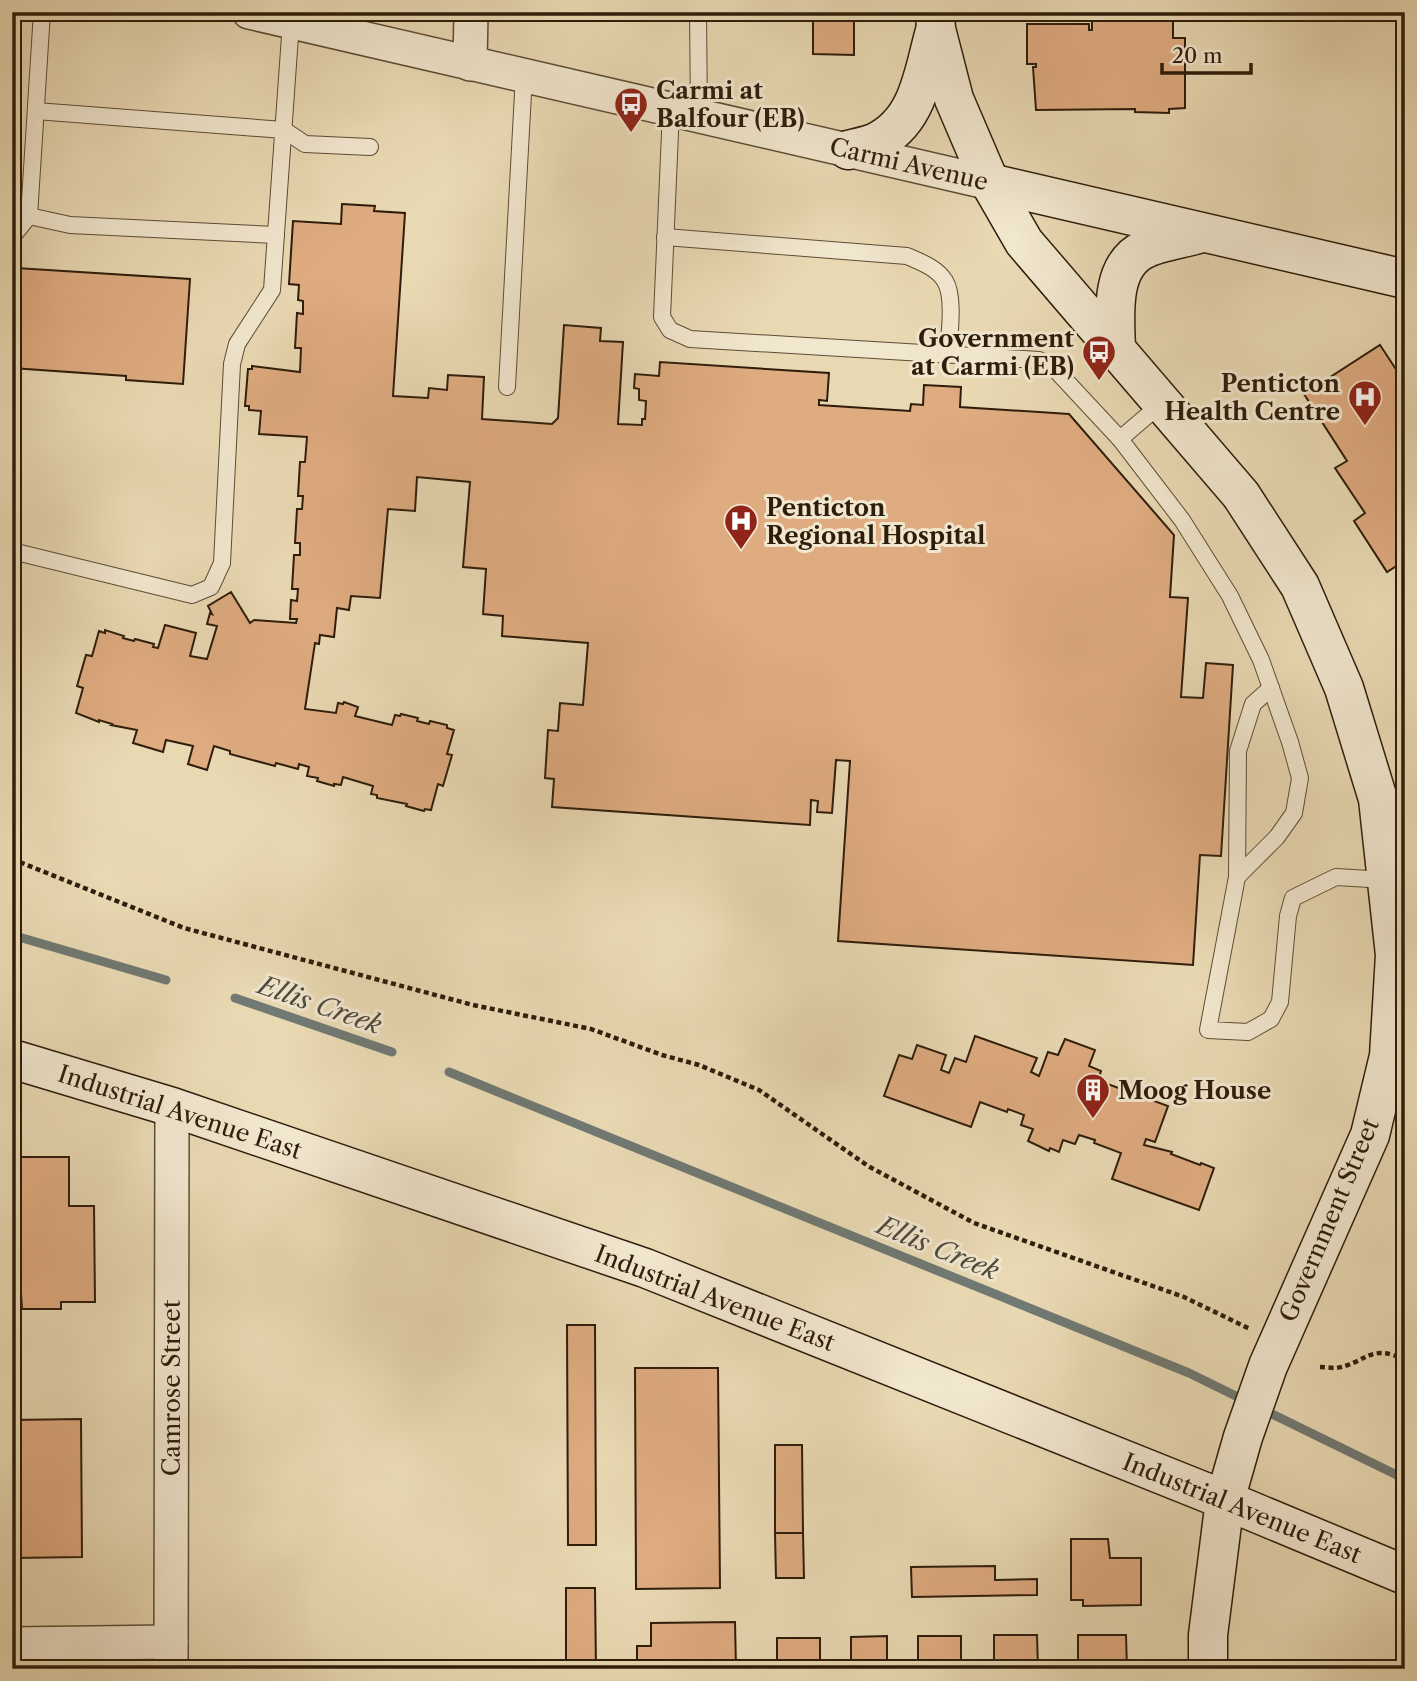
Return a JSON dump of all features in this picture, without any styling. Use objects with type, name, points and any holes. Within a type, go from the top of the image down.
[{"type":"street","name":"Carmi Avenue","points":[[249,12],[1405,279]]},
{"type":"street","points":[[470,64],[471,12]]},
{"type":"street","points":[[848,150],[874,143],[890,133],[913,108],[935,20]]},
{"type":"street","name":"Government Street","points":[[935,20],[954,99],[990,183],[1024,242],[1241,495],[1300,586],[1343,688],[1378,799],[1395,955],[1390,1056],[1370,1135],[1268,1366],[1225,1500],[1208,1634],[1208,1669]]},
{"type":"street","points":[[1116,349],[1114,306],[1119,281],[1129,261],[1144,249],[1203,233]]},
{"type":"street","name":"Industrial Avenue East","points":[[12,1059],[172,1107],[645,1268],[1225,1500],[1405,1575]]},
{"type":"street","name":"Camrose Street","points":[[171,1655],[172,1107]]},
{"type":"street","points":[[12,1644],[171,1655]]},
{"type":"lane","points":[[12,237],[29,216],[42,12]]},
{"type":"lane","points":[[698,12],[665,237],[662,317],[670,330],[690,339],[1039,360],[1053,366],[1120,439],[1182,520],[1230,596],[1261,660],[1300,778],[1294,813],[1277,837],[1237,877]]},
{"type":"lane","points":[[12,551],[192,595],[211,587],[222,563],[232,364],[237,344],[272,290],[291,22]]},
{"type":"lane","points":[[507,387],[524,75]]},
{"type":"lane","points":[[36,111],[284,130],[305,144],[370,147]]},
{"type":"lane","points":[[29,216],[70,225],[276,235]]},
{"type":"lane","points":[[665,237],[908,256],[928,265],[945,281],[950,297],[948,355]]},
{"type":"lane","points":[[1120,439],[1162,403]]},
{"type":"lane","points":[[1271,688],[1252,704],[1238,751],[1237,877],[1208,1030],[1248,1032],[1271,1019],[1280,1002],[1288,916],[1293,898],[1336,877],[1387,880]]},
{"type":"path","points":[[12,859],[184,928],[473,1005],[591,1029],[723,1074],[759,1090],[868,1166],[974,1223],[1185,1297],[1255,1331]]},
{"type":"path","points":[[1320,1367],[1338,1368],[1373,1353],[1394,1354],[1405,1360]]},
{"type":"building","points":[[542,12],[593,12],[593,16],[569,16],[569,20],[542,20]]},
{"type":"building","points":[[813,12],[854,14],[854,55],[813,54]]},
{"type":"building","points":[[1092,12],[1173,12],[1173,38],[1185,38],[1185,108],[1169,109],[1169,113],[1135,112],[1135,109],[1036,110],[1033,67],[1036,67],[1036,64],[1027,64],[1027,24],[1089,24],[1089,30],[1092,30]]},
{"type":"building","points":[[342,204],[375,206],[374,211],[405,213],[393,396],[428,398],[429,388],[447,390],[448,375],[484,377],[482,419],[552,424],[558,418],[564,325],[601,328],[600,341],[623,342],[618,424],[642,425],[646,401],[639,400],[639,389],[634,388],[635,374],[659,376],[660,362],[829,373],[827,401],[819,400],[819,405],[910,411],[911,404],[923,405],[924,385],[961,387],[960,407],[1069,414],[1174,535],[1170,597],[1188,598],[1181,697],[1203,698],[1206,663],[1233,665],[1221,856],[1200,855],[1193,965],[838,941],[850,761],[836,760],[832,813],[817,812],[818,801],[811,800],[810,825],[552,807],[554,779],[545,778],[548,730],[558,731],[560,703],[583,705],[588,643],[502,636],[503,616],[483,614],[486,569],[463,567],[470,482],[417,477],[415,511],[388,509],[380,598],[351,596],[349,610],[337,608],[334,637],[320,635],[319,644],[315,643],[305,709],[336,713],[338,703],[344,702],[358,707],[355,716],[392,725],[395,715],[401,714],[429,724],[430,721],[447,725],[447,728],[454,730],[447,754],[452,755],[443,786],[438,784],[431,810],[424,811],[406,806],[407,804],[377,798],[377,795],[371,794],[373,786],[343,777],[341,785],[334,786],[317,781],[318,778],[307,776],[309,767],[299,764],[298,769],[276,763],[275,766],[230,754],[230,751],[214,746],[207,770],[188,764],[193,746],[166,740],[163,752],[133,743],[137,730],[99,722],[76,713],[83,688],[77,686],[86,655],[92,656],[99,631],[105,633],[105,630],[124,636],[123,638],[154,644],[153,647],[158,648],[165,625],[196,633],[190,656],[207,659],[217,626],[207,624],[210,613],[212,614],[208,606],[231,592],[250,623],[254,620],[296,623],[297,619],[290,619],[291,600],[297,601],[298,589],[292,589],[294,555],[300,555],[300,543],[295,543],[297,509],[302,509],[303,496],[298,496],[300,462],[305,462],[307,437],[259,434],[261,411],[249,410],[249,406],[245,406],[248,369],[252,369],[252,366],[300,372],[301,348],[295,348],[297,313],[303,314],[303,301],[298,300],[299,285],[289,284],[293,221],[341,224]]},
{"type":"building","points":[[16,268],[190,279],[183,384],[126,380],[126,376],[12,368]]},
{"type":"building","name":"Penticton Health Centre","points":[[1380,345],[1405,383],[1405,575],[1398,565],[1387,572],[1354,521],[1365,513],[1335,468],[1347,461],[1304,394]]},
{"type":"building","points":[[12,699],[16,739],[12,739]]},
{"type":"building","name":"Moog House","points":[[975,1036],[1037,1058],[1031,1072],[1039,1076],[1048,1052],[1058,1055],[1065,1039],[1095,1050],[1089,1066],[1101,1071],[1093,1095],[1100,1098],[1105,1083],[1168,1106],[1155,1142],[1146,1139],[1144,1145],[1214,1168],[1199,1210],[1112,1179],[1121,1153],[1094,1143],[1095,1140],[1079,1135],[1075,1144],[1063,1140],[1059,1152],[1050,1148],[1049,1151],[1028,1141],[1033,1129],[1021,1125],[1024,1115],[1008,1109],[1007,1112],[980,1102],[971,1127],[884,1096],[899,1055],[912,1059],[917,1045],[946,1055],[941,1070],[949,1073],[955,1058],[966,1062]]},
{"type":"building","points":[[12,1157],[69,1157],[69,1206],[94,1206],[95,1302],[61,1302],[61,1309],[22,1309],[21,1293],[12,1293]]},
{"type":"building","points":[[567,1325],[595,1325],[596,1545],[568,1545]]},
{"type":"building","points":[[635,1368],[718,1368],[720,1588],[636,1589]]},
{"type":"building","points":[[81,1419],[82,1557],[12,1558],[12,1420]]},
{"type":"building","points":[[775,1445],[802,1445],[803,1533],[775,1533]]},
{"type":"building","points":[[775,1533],[803,1533],[804,1578],[776,1578]]},
{"type":"building","points":[[1071,1539],[1108,1539],[1110,1558],[1141,1558],[1141,1605],[1083,1606],[1083,1600],[1071,1600]]},
{"type":"building","points":[[995,1566],[995,1580],[1037,1579],[1037,1595],[912,1597],[911,1567]]},
{"type":"building","points":[[566,1588],[595,1588],[596,1669],[566,1669]]},
{"type":"building","points":[[735,1622],[736,1669],[637,1669],[637,1646],[651,1646],[651,1623]]},
{"type":"building","points":[[994,1635],[1037,1635],[1038,1669],[994,1669]]},
{"type":"building","points":[[1078,1635],[1126,1635],[1127,1669],[1078,1669]]},
{"type":"building","points":[[887,1636],[887,1669],[851,1669],[851,1637]]},
{"type":"building","points":[[918,1636],[961,1636],[961,1669],[918,1669]]},
{"type":"building","points":[[777,1638],[820,1638],[820,1669],[777,1669]]},
{"type":"waterway","name":"Ellis Creek","points":[[12,935],[166,980]]},
{"type":"waterway","name":"Ellis Creek","points":[[235,998],[392,1052]]},
{"type":"waterway","name":"Ellis Creek","points":[[449,1072],[1189,1373],[1246,1401]]},
{"type":"waterway","name":"Ellis Creek","points":[[1262,1409],[1405,1479]]},
{"type":"place","name":"Carmi at Balfour (EB)","points":[[631,134]]},
{"type":"place","name":"Government at Carmi (EB)","points":[[1099,382]]},
{"type":"place","name":"Penticton Health Centre","points":[[1365,427]]},
{"type":"place","name":"Penticton Regional Hospital","points":[[741,551]]},
{"type":"place","name":"Moog House","points":[[1093,1120]]}]
